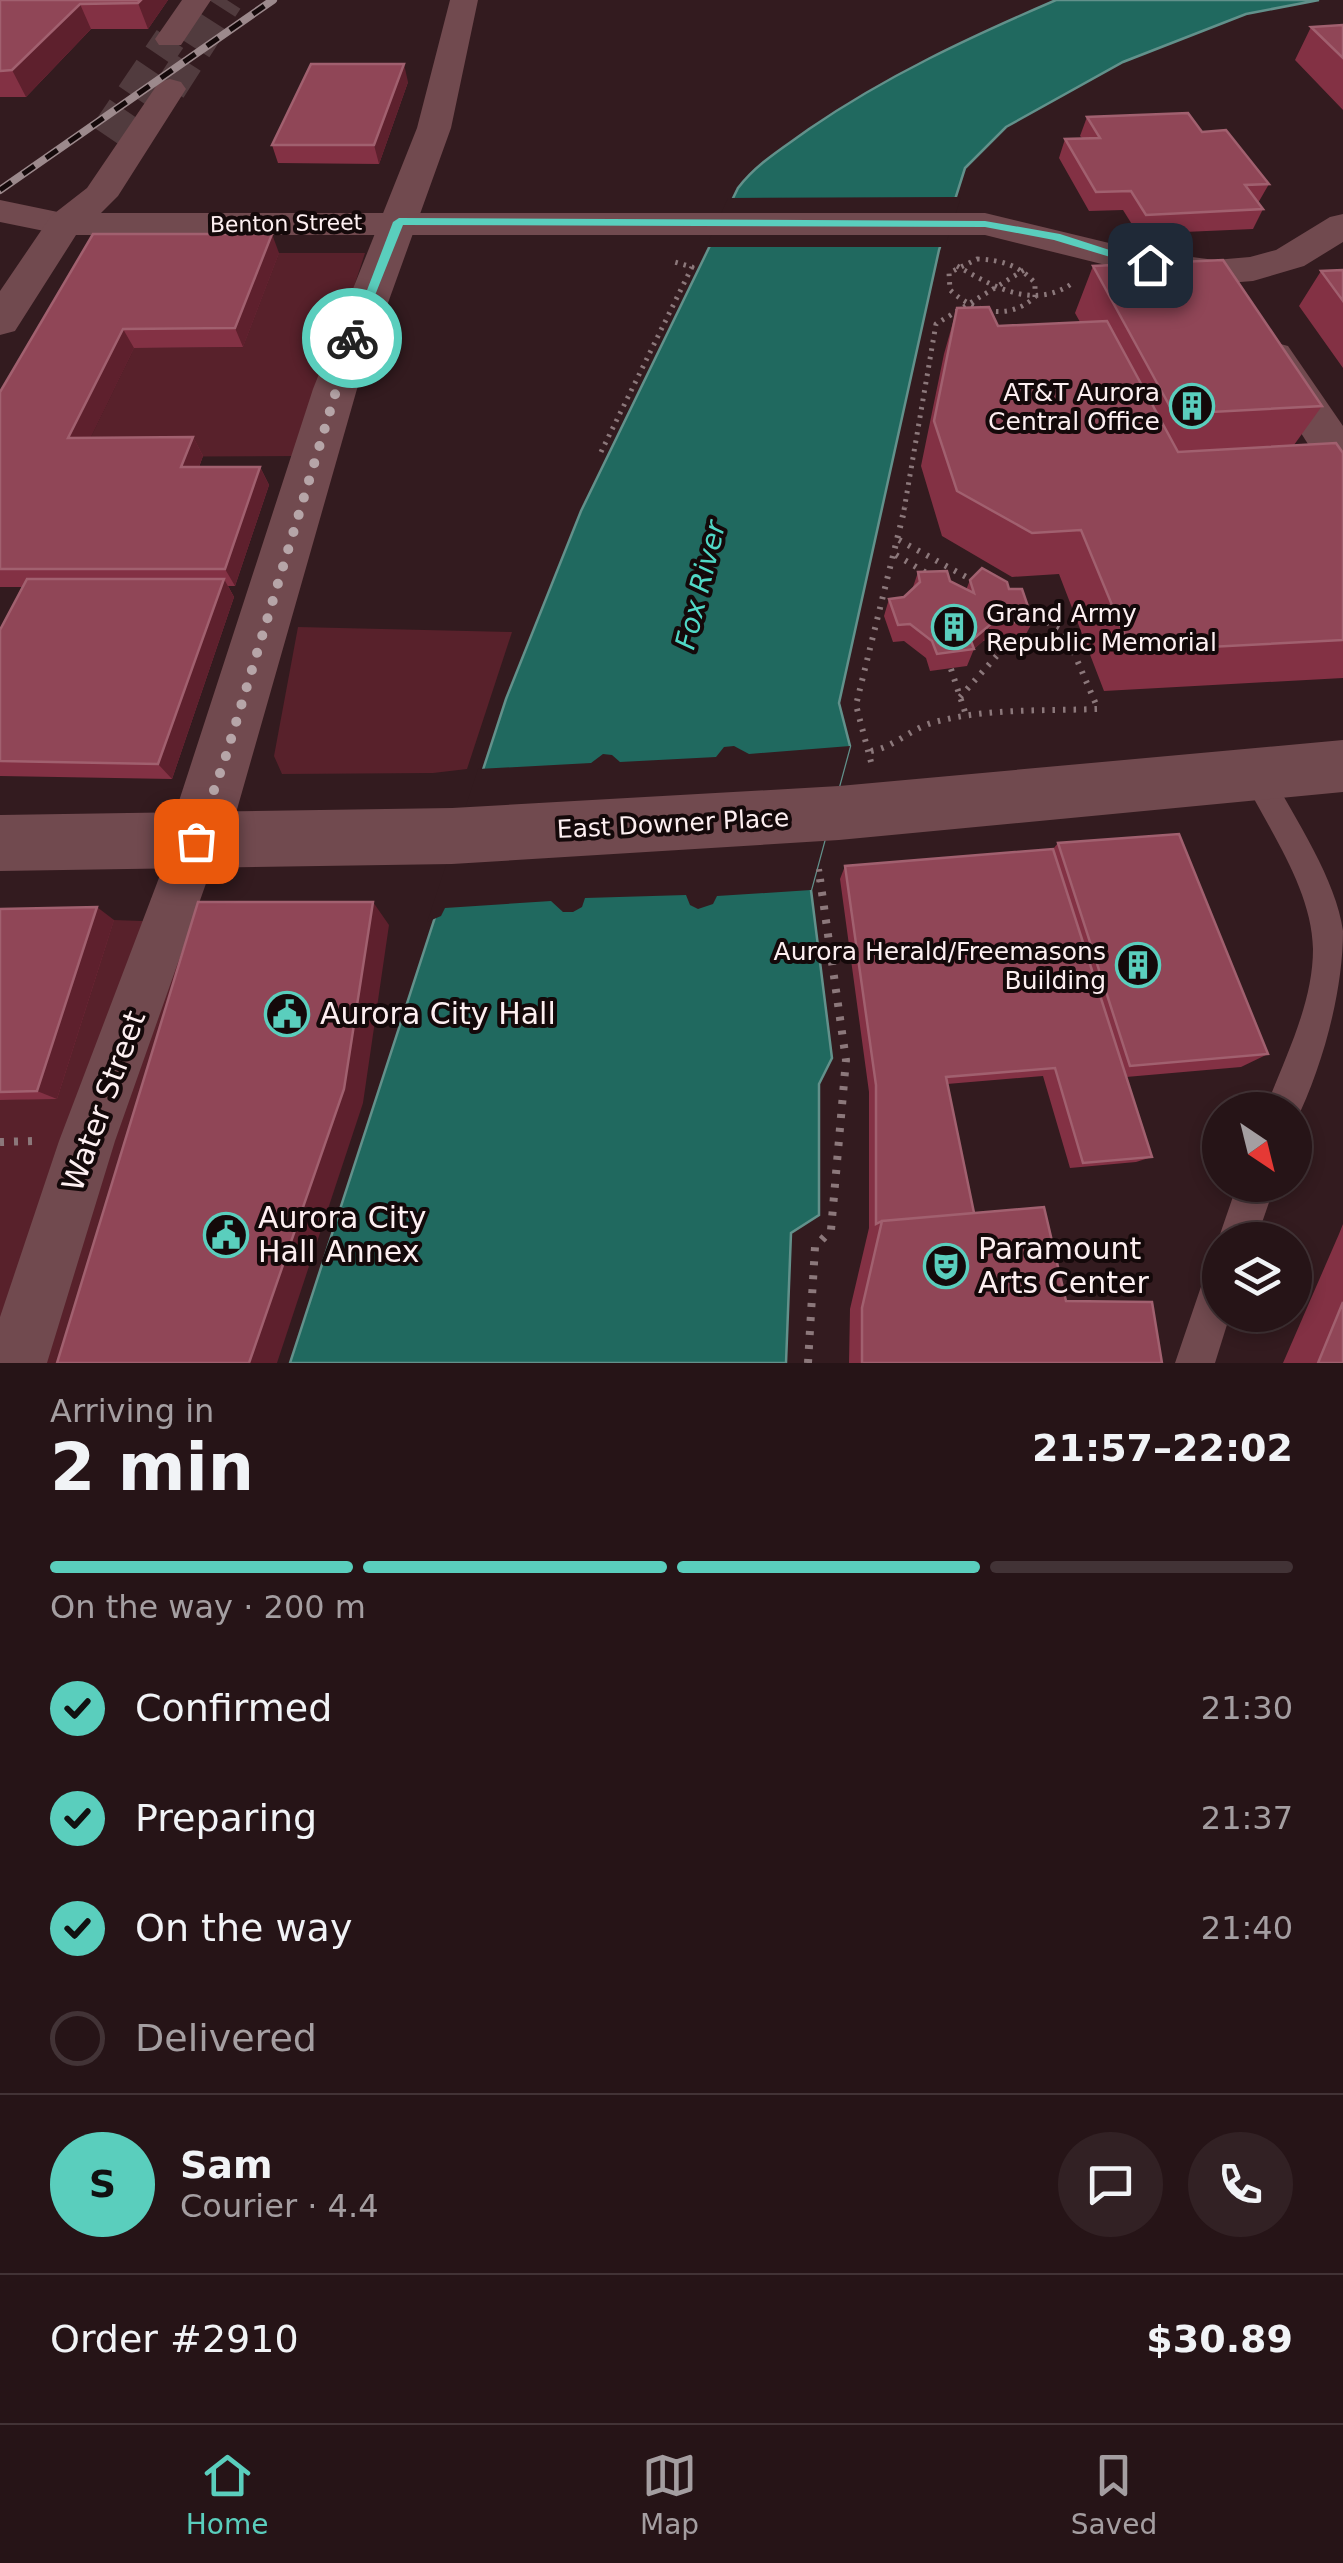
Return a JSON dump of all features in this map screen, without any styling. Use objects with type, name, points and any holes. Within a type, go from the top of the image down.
[{"type":"street","points":[[170,39],[197,0]]},
{"type":"street","points":[[196,841],[225,759],[326,414],[433,128],[464,0]]},
{"type":"street","points":[[0,322],[64,224],[100,196],[170,89]]},
{"type":"street","points":[[64,224],[64,196],[105,135]]},
{"type":"street","points":[[0,211],[64,224]]},
{"type":"street","name":"Benton Street","points":[[64,224],[399,222],[682,235],[985,224],[1056,237],[1150,265],[1237,299],[1288,259],[1343,226]]},
{"type":"street","points":[[0,228],[64,224]]},
{"type":"street","points":[[1237,299],[1343,462]]},
{"type":"street","name":"East Downer Place","points":[[0,843],[452,836],[854,794],[1343,766]]},
{"type":"street","name":"Water Street","points":[[16,1363],[87,1141],[196,841]]},
{"type":"lane","points":[[1254,772],[1317,900],[1330,944],[1325,992],[1289,1092]]},
{"type":"lane","points":[[1195,1363],[1205,1332]]},
{"type":"path","points":[[601,452],[692,266],[668,260],[682,235]]},
{"type":"path","points":[[989,259],[1024,270],[1035,283],[1036,297],[1030,304],[1009,312],[969,306],[950,290],[950,272],[957,266],[989,259]]},
{"type":"path","points":[[854,794],[871,750],[856,705],[899,540],[936,324],[996,289],[1036,259]]},
{"type":"path","points":[[957,266],[996,289],[1036,297],[1063,294],[1078,278]]},
{"type":"path","points":[[899,540],[982,586]]},
{"type":"path","points":[[895,554],[939,580]]},
{"type":"path","points":[[871,750],[887,749],[928,723],[966,715],[1098,709],[1065,632],[1015,604]]},
{"type":"path","points":[[960,696],[1000,651],[996,640]]},
{"type":"path","points":[[950,669],[966,715]]},
{"type":"path","points":[[808,1363],[815,1247],[831,1230],[846,1060],[819,869]]},
{"type":"shaded area","points":[[279,253],[365,253],[299,456],[81,457],[134,348],[243,347]]},
{"type":"shaded area","points":[[298,627],[512,632],[467,769],[433,773],[282,774],[274,756]]},
{"type":"shaded area","points":[[114,920],[223,924],[98,1363],[0,1363],[0,1100],[55,1098]]},
{"type":"water","name":"Fox River","points":[[1056,0],[1319,0],[1246,14],[1123,62],[1006,127],[965,168],[939,250],[839,703],[850,746],[811,890],[832,1058],[819,1084],[819,1215],[791,1233],[786,1363],[290,1363],[506,699],[581,511],[738,188],[771,156],[868,92],[960,43]]},
{"type":"pier","points":[[961,197],[945,247],[706,247],[728,198]]},
{"type":"pier","points":[[734,746],[749,754],[850,746],[811,890],[717,896],[713,904],[698,909],[690,905],[686,895],[585,898],[582,907],[573,912],[563,912],[551,901],[445,908],[441,916],[427,922],[478,769],[591,763],[603,754],[620,762],[716,757],[724,747]]},
{"type":"building","points":[[0,0],[141,0],[80,4],[12,70],[0,71]]},
{"type":"building","points":[[1343,25],[1343,58],[1311,27]]},
{"type":"building","points":[[311,64],[404,64],[374,145],[272,145]]},
{"type":"building","points":[[1188,113],[1202,132],[1226,130],[1269,184],[1245,185],[1263,209],[1146,215],[1131,191],[1096,192],[1065,139],[1100,138],[1087,117]]},
{"type":"building","points":[[93,234],[272,234],[235,328],[123,329],[68,438],[193,437],[181,467],[260,467],[225,569],[0,569],[0,392]]},
{"type":"building","points":[[1223,260],[1322,406],[1174,414],[1093,266]]},
{"type":"building","points":[[1343,270],[1343,301],[1321,271]]},
{"type":"building","points":[[989,307],[998,326],[1107,321],[1178,452],[1336,443],[1343,453],[1343,640],[1131,651],[1081,530],[1032,533],[957,491],[934,421],[957,308]]},
{"type":"building","name":"Grand Army Republic Memorial","points":[[982,568],[1007,582],[1009,589],[1022,589],[1033,621],[991,624],[971,641],[974,649],[937,654],[932,641],[910,624],[898,625],[889,599],[904,597],[920,582],[918,572],[947,571],[950,581],[974,593],[970,580]]},
{"type":"building","points":[[27,579],[224,579],[158,764],[0,761],[0,630]]},
{"type":"building","name":"Aurora Herald/Freemasons Building","points":[[1179,834],[1268,1054],[1130,1066],[1058,843]]},
{"type":"building","points":[[1053,849],[1152,1157],[1083,1163],[1055,1068],[946,1077],[974,1213],[876,1224],[876,1085],[845,866]]},
{"type":"building","points":[[198,902],[373,902],[344,1089],[249,1363],[57,1363]]},
{"type":"building","points":[[97,907],[37,1091],[0,1092],[0,909]]},
{"type":"building","name":"Paramount Arts Center","points":[[1044,1207],[1066,1301],[1152,1302],[1162,1363],[862,1363],[862,1308],[882,1221]]},
{"type":"building","points":[[1343,1302],[1343,1363],[1318,1363]]},
{"type":"tunnel","points":[[170,89],[227,0]]},
{"type":"tunnel","points":[[105,135],[170,39]]},
{"type":"railway","points":[[0,190],[273,0]]},
{"type":"way so far","points":[[196,841],[225,759],[352,338]]},
{"type":"place","name":"AT&T Aurora Central Office","points":[[1192,406]]},
{"type":"place","name":"Grand Army Republic Memorial","points":[[954,627]]},
{"type":"place","name":"Aurora Herald/Freemasons Building","points":[[1138,965]]},
{"type":"place","name":"Aurora City Hall","points":[[287,1014]]},
{"type":"place","name":"Aurora City Hall Annex","points":[[226,1235]]},
{"type":"place","name":"Paramount Arts Center","points":[[946,1266]]},
{"type":"route","points":[[352,338],[399,222],[985,224],[1056,237],[1150,265]]}]
